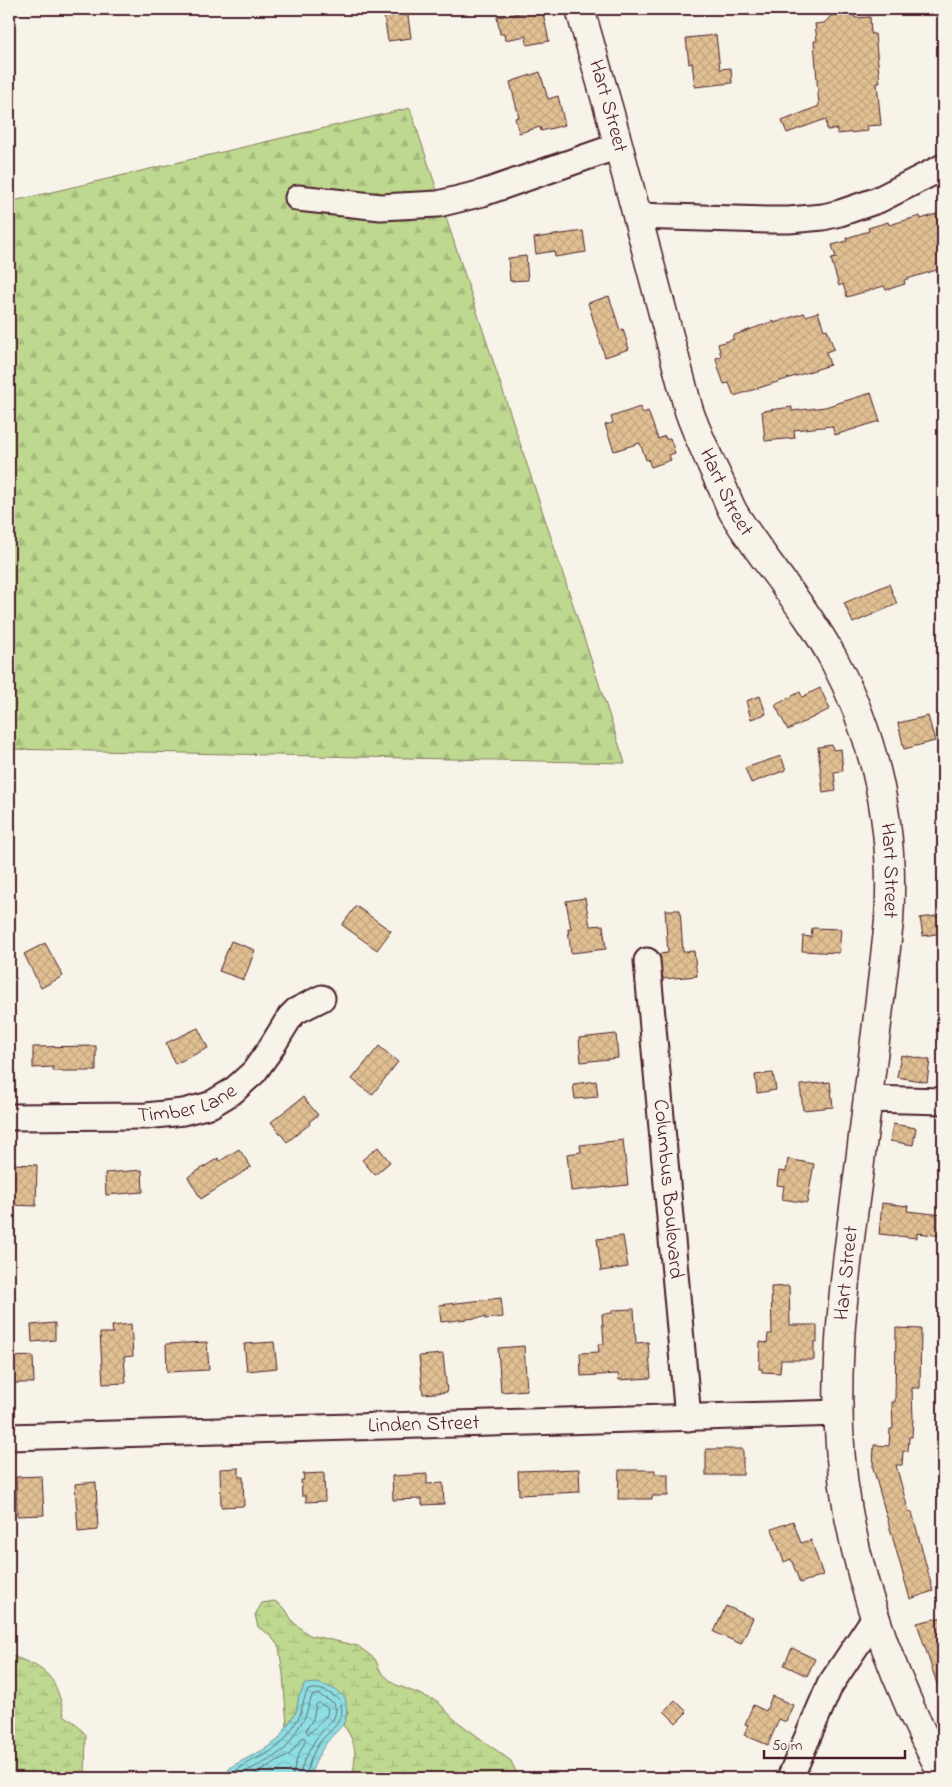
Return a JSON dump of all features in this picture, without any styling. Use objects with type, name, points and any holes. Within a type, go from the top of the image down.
[{"type":"main road","name":"Hart Street","points":[[580,9],[689,411],[702,447],[734,514],[816,631],[844,680],[863,728],[880,785],[886,814],[891,892],[890,921],[844,1290],[840,1349],[839,1413],[847,1510],[862,1570],[876,1616],[902,1688],[943,1775]]},
{"type":"street","points":[[298,198],[381,207],[438,204],[483,193],[618,146]]},
{"type":"street","points":[[637,216],[789,220],[823,216],[840,213],[878,200],[943,167]]},
{"type":"street","name":"Columbus Boulevard","points":[[647,961],[688,1418]]},
{"type":"street","name":"Timber Lane","points":[[9,1117],[146,1116],[183,1112],[210,1105],[233,1091],[254,1072],[290,1017],[296,1011],[322,998]]},
{"type":"street","points":[[868,1099],[943,1101]]},
{"type":"street","name":"Linden Street","points":[[9,1437],[839,1413]]},
{"type":"street","points":[[790,1778],[830,1685],[876,1616]]},
{"type":"green space","points":[[410,108],[625,763],[9,749],[9,202]]},
{"type":"green space","points":[[275,1601],[286,1610],[293,1622],[309,1635],[358,1646],[375,1659],[381,1672],[394,1684],[437,1701],[454,1719],[511,1761],[519,1778],[352,1778],[355,1750],[351,1738],[343,1725],[348,1712],[299,1696],[296,1712],[287,1726],[279,1647],[270,1635],[258,1627],[255,1615],[262,1603]]},
{"type":"green space","points":[[12,1656],[35,1665],[49,1676],[58,1692],[64,1715],[86,1735],[85,1778],[9,1778],[9,1657]]},
{"type":"water","points":[[318,1683],[334,1689],[345,1697],[346,1714],[342,1725],[320,1753],[310,1778],[222,1778],[232,1766],[278,1740],[296,1712],[299,1696],[305,1684]]},
{"type":"building","points":[[383,9],[407,9],[411,38],[388,41]]},
{"type":"building","points":[[542,9],[549,41],[527,45],[526,36],[505,40],[504,34],[500,34],[497,17]]},
{"type":"building","points":[[854,13],[855,18],[870,17],[871,34],[875,34],[880,83],[877,83],[881,125],[867,126],[868,131],[837,134],[837,129],[827,130],[826,119],[787,133],[782,121],[819,106],[814,41],[817,41],[815,24],[824,23],[832,15]]},
{"type":"building","points":[[716,35],[720,69],[731,68],[732,83],[695,87],[692,63],[689,64],[686,38]]},
{"type":"building","points":[[540,72],[548,99],[558,96],[565,125],[541,131],[540,127],[519,133],[515,118],[519,117],[510,82]]},
{"type":"building","points":[[936,214],[939,227],[943,225],[943,268],[904,280],[905,284],[886,290],[884,286],[847,297],[843,284],[839,286],[831,259],[836,258],[832,245],[847,241],[846,238],[869,231],[868,228],[888,222],[889,225],[920,216],[921,219]]},
{"type":"building","points":[[583,231],[586,252],[555,257],[554,251],[536,254],[534,238]]},
{"type":"building","points":[[526,256],[528,280],[510,281],[508,258]]},
{"type":"building","points":[[609,296],[620,330],[623,329],[629,349],[605,357],[588,303]]},
{"type":"building","points":[[818,312],[824,330],[827,329],[834,349],[826,352],[830,365],[734,396],[729,383],[724,384],[718,367],[716,358],[721,356],[718,344],[734,339],[732,336],[774,321],[774,323],[804,313],[806,316]]},
{"type":"building","points":[[871,393],[880,421],[835,435],[832,426],[794,430],[795,438],[765,441],[762,411],[792,407],[792,411],[825,407]]},
{"type":"building","points":[[640,407],[643,413],[648,411],[658,439],[665,436],[666,440],[670,438],[675,453],[669,455],[671,460],[651,467],[648,459],[646,460],[640,443],[614,451],[605,425],[613,423],[611,417]]},
{"type":"building","points":[[889,584],[897,604],[853,623],[844,603]]},
{"type":"building","points":[[820,688],[830,709],[788,730],[775,705],[800,692],[802,697]]},
{"type":"building","points":[[760,696],[766,714],[751,719],[746,701]]},
{"type":"building","points":[[928,716],[935,741],[904,749],[898,723]]},
{"type":"building","points":[[832,745],[833,750],[841,749],[843,771],[834,772],[836,791],[823,793],[818,747]]},
{"type":"building","points":[[781,756],[786,770],[751,783],[745,768]]},
{"type":"building","points":[[585,898],[590,926],[603,925],[606,949],[571,953],[568,929],[571,929],[566,901]]},
{"type":"building","points":[[356,906],[391,931],[377,950],[342,925]]},
{"type":"building","points":[[665,910],[680,910],[683,952],[694,951],[697,976],[663,979],[659,954],[668,953]]},
{"type":"building","points":[[943,915],[943,933],[923,936],[920,918]]},
{"type":"building","points":[[812,928],[841,929],[839,953],[802,951],[803,936],[811,937]]},
{"type":"building","points":[[231,941],[255,950],[244,980],[219,971]]},
{"type":"building","points":[[45,943],[63,976],[41,988],[24,954]]},
{"type":"building","points":[[198,1028],[208,1048],[175,1064],[166,1043]]},
{"type":"building","points":[[616,1034],[618,1058],[581,1062],[579,1038]]},
{"type":"building","points":[[96,1046],[96,1071],[53,1071],[53,1067],[33,1068],[33,1047]]},
{"type":"building","points":[[379,1046],[398,1062],[372,1095],[352,1079]]},
{"type":"building","points":[[901,1055],[930,1060],[927,1082],[897,1077]]},
{"type":"building","points":[[773,1073],[776,1090],[757,1093],[755,1075]]},
{"type":"building","points":[[596,1081],[598,1097],[575,1099],[573,1084]]},
{"type":"building","points":[[830,1082],[833,1107],[803,1110],[800,1085]]},
{"type":"building","points":[[303,1097],[318,1115],[309,1122],[310,1124],[287,1142],[271,1122]]},
{"type":"building","points":[[893,1124],[916,1128],[913,1145],[890,1141]]},
{"type":"building","points":[[623,1140],[628,1185],[571,1191],[567,1154],[581,1152],[580,1145]]},
{"type":"building","points":[[378,1147],[390,1162],[375,1175],[362,1160]]},
{"type":"building","points":[[239,1149],[251,1167],[201,1199],[188,1177],[218,1158],[220,1161]]},
{"type":"building","points":[[788,1159],[814,1164],[807,1203],[782,1199],[784,1186],[777,1185],[779,1171],[786,1172]]},
{"type":"building","points":[[13,1164],[37,1165],[36,1206],[12,1205]]},
{"type":"building","points":[[142,1170],[143,1192],[106,1195],[105,1173]]},
{"type":"building","points":[[882,1203],[908,1206],[907,1211],[943,1215],[943,1236],[917,1233],[917,1238],[879,1234]]},
{"type":"building","points":[[623,1236],[628,1267],[601,1271],[597,1239]]},
{"type":"building","points":[[789,1286],[790,1325],[817,1325],[817,1342],[814,1342],[814,1360],[781,1360],[780,1373],[762,1372],[762,1369],[759,1369],[760,1342],[767,1343],[768,1334],[772,1334],[771,1287]]},
{"type":"building","points":[[501,1298],[503,1317],[441,1322],[439,1305]]},
{"type":"building","points":[[634,1309],[636,1343],[648,1342],[651,1378],[619,1380],[618,1374],[581,1376],[580,1353],[599,1352],[598,1344],[604,1344],[602,1314],[612,1313],[612,1310]]},
{"type":"building","points":[[55,1323],[55,1340],[32,1342],[31,1325]]},
{"type":"building","points":[[131,1324],[133,1356],[124,1357],[126,1383],[103,1384],[100,1333],[113,1333],[112,1326]]},
{"type":"building","points":[[896,1328],[921,1329],[920,1388],[912,1388],[912,1437],[909,1437],[908,1451],[903,1451],[902,1465],[896,1465],[909,1513],[912,1512],[933,1591],[910,1599],[873,1468],[874,1445],[889,1446],[890,1429],[893,1429],[892,1402],[895,1402]]},
{"type":"building","points":[[207,1342],[209,1370],[167,1372],[166,1344]]},
{"type":"building","points":[[274,1342],[277,1368],[247,1371],[244,1344]]},
{"type":"building","points":[[524,1346],[527,1390],[501,1392],[498,1348]]},
{"type":"building","points":[[443,1354],[447,1392],[423,1394],[419,1356]]},
{"type":"building","points":[[33,1356],[34,1383],[9,1383],[9,1357]]},
{"type":"building","points":[[706,1449],[743,1449],[743,1475],[706,1475]]},
{"type":"building","points":[[239,1468],[239,1477],[243,1477],[244,1506],[221,1507],[220,1469]]},
{"type":"building","points":[[579,1469],[580,1492],[519,1495],[518,1471]]},
{"type":"building","points":[[619,1470],[655,1470],[655,1474],[668,1474],[668,1496],[652,1496],[652,1499],[618,1499]]},
{"type":"building","points":[[324,1473],[325,1501],[306,1502],[306,1496],[302,1496],[301,1480],[304,1480],[303,1474]]},
{"type":"building","points":[[427,1474],[427,1484],[443,1483],[444,1504],[422,1505],[422,1499],[393,1500],[392,1476]]},
{"type":"building","points":[[42,1476],[44,1515],[17,1516],[16,1477]]},
{"type":"building","points":[[96,1482],[98,1530],[78,1532],[75,1484]]},
{"type":"building","points":[[793,1521],[801,1543],[811,1540],[823,1575],[800,1583],[791,1559],[784,1562],[772,1529]]},
{"type":"building","points":[[726,1606],[753,1618],[741,1644],[714,1632]]},
{"type":"building","points":[[943,1617],[943,1696],[941,1696],[917,1623]]},
{"type":"building","points":[[792,1648],[815,1659],[807,1676],[784,1665]]},
{"type":"building","points":[[772,1696],[793,1705],[786,1722],[779,1719],[768,1745],[744,1735],[748,1725],[745,1724],[753,1705],[766,1711]]},
{"type":"building","points":[[675,1700],[687,1712],[676,1723],[664,1711]]}]
